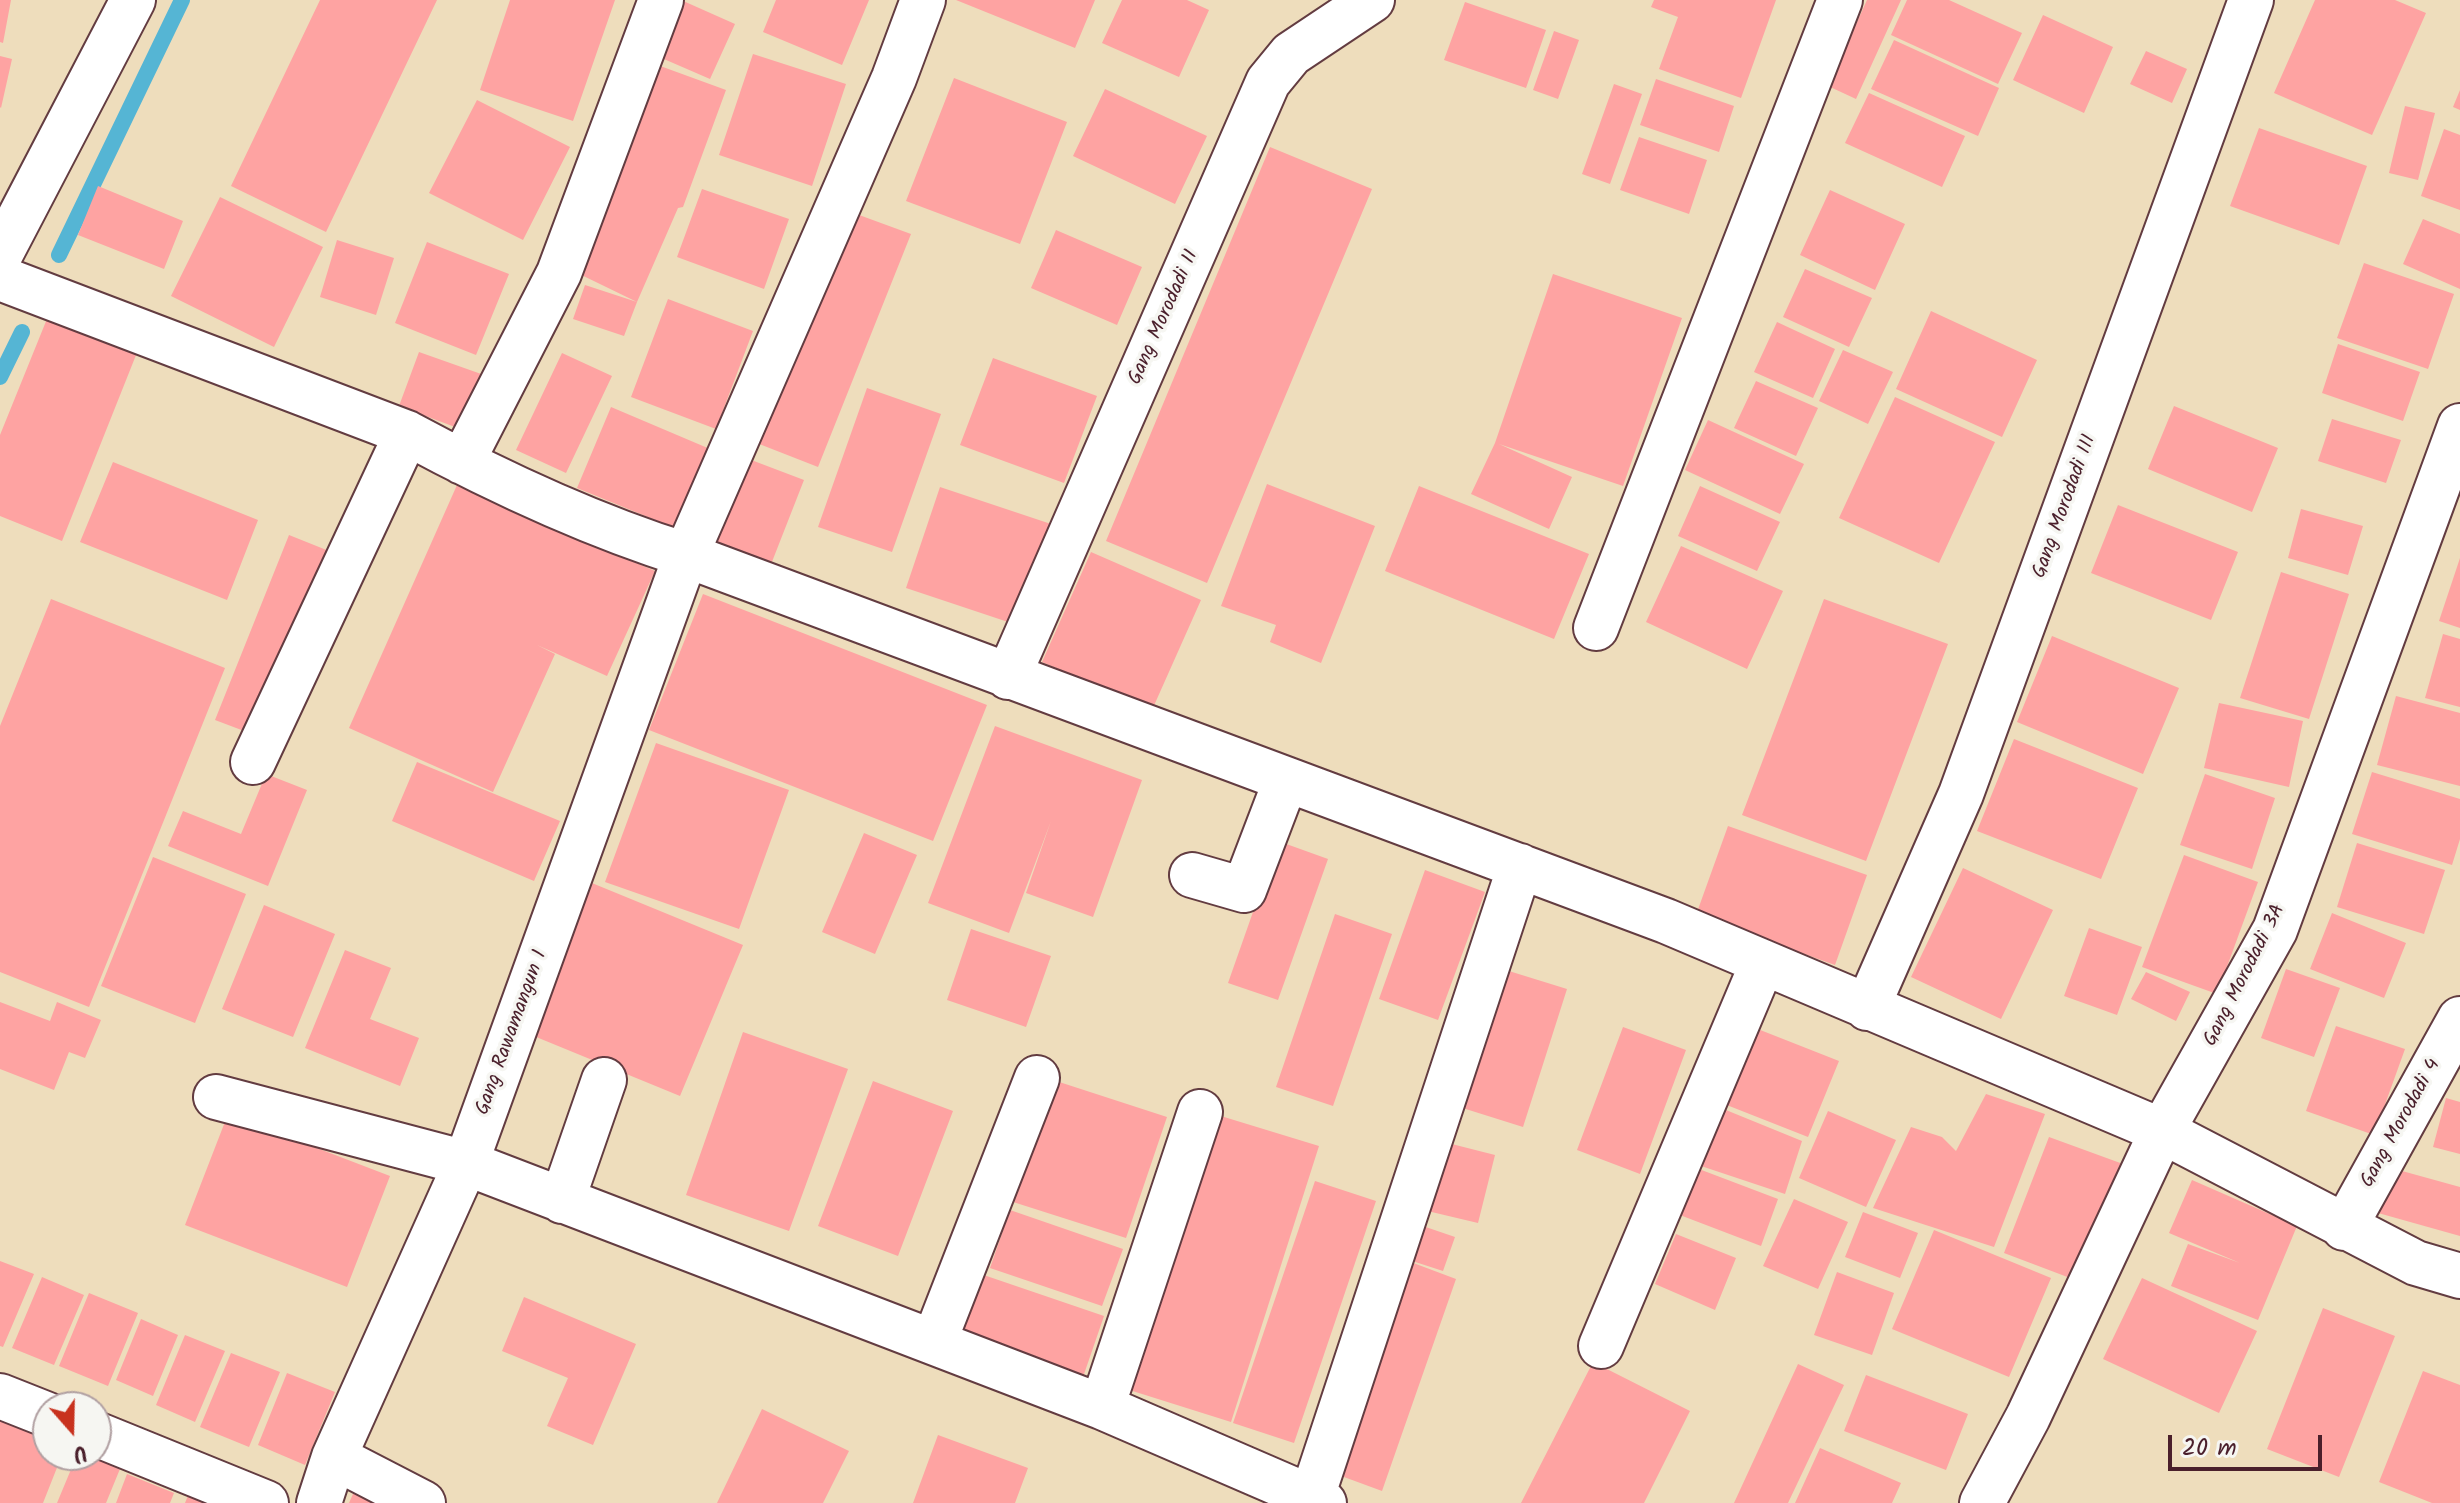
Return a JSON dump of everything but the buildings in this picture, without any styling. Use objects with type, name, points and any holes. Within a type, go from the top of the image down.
[{"type":"street","points":[[0,255],[133,0]]},
{"type":"street","points":[[462,462],[559,273],[661,0]]},
{"type":"street","name":"Gang Rawamangun 1","points":[[319,1503],[334,1457],[466,1163],[686,555],[894,78],[923,0]]},
{"type":"street","name":"Gang Morodadi II","points":[[1008,677],[1268,82],[1291,54],[1319,32],[1372,0]]},
{"type":"street","points":[[1596,628],[1840,0]]},
{"type":"street","name":"Gang Morodadi III","points":[[1867,1008],[1961,794],[2251,0]]},
{"type":"street","points":[[0,278],[407,433],[462,462],[633,538],[686,555],[1666,921],[2162,1131],[2344,1228],[2416,1263],[2460,1276]]},
{"type":"street","name":"Gang Morodadi 3A","points":[[1982,1503],[2028,1417],[2162,1131],[2275,930],[2460,426]]},
{"type":"street","points":[[253,762],[407,433]]},
{"type":"street","points":[[1192,875],[1244,890],[1286,780]]},
{"type":"street","points":[[216,1097],[466,1163],[1102,1407],[1315,1502],[1520,866]]},
{"type":"street","points":[[1601,1346],[1763,962]]},
{"type":"street","name":"Gang Morodadi 4","points":[[2344,1228],[2460,1019]]},
{"type":"street","points":[[934,1342],[1037,1078]]},
{"type":"street","points":[[562,1201],[604,1080]]},
{"type":"street","points":[[1102,1407],[1200,1112]]},
{"type":"street","points":[[0,1396],[32,1409]]},
{"type":"street","points":[[112,1440],[266,1503]]},
{"type":"street","points":[[334,1457],[423,1503]]},
{"type":"waterway","points":[[59,255],[182,0]]},
{"type":"waterway","points":[[0,377],[22,332]]}]
